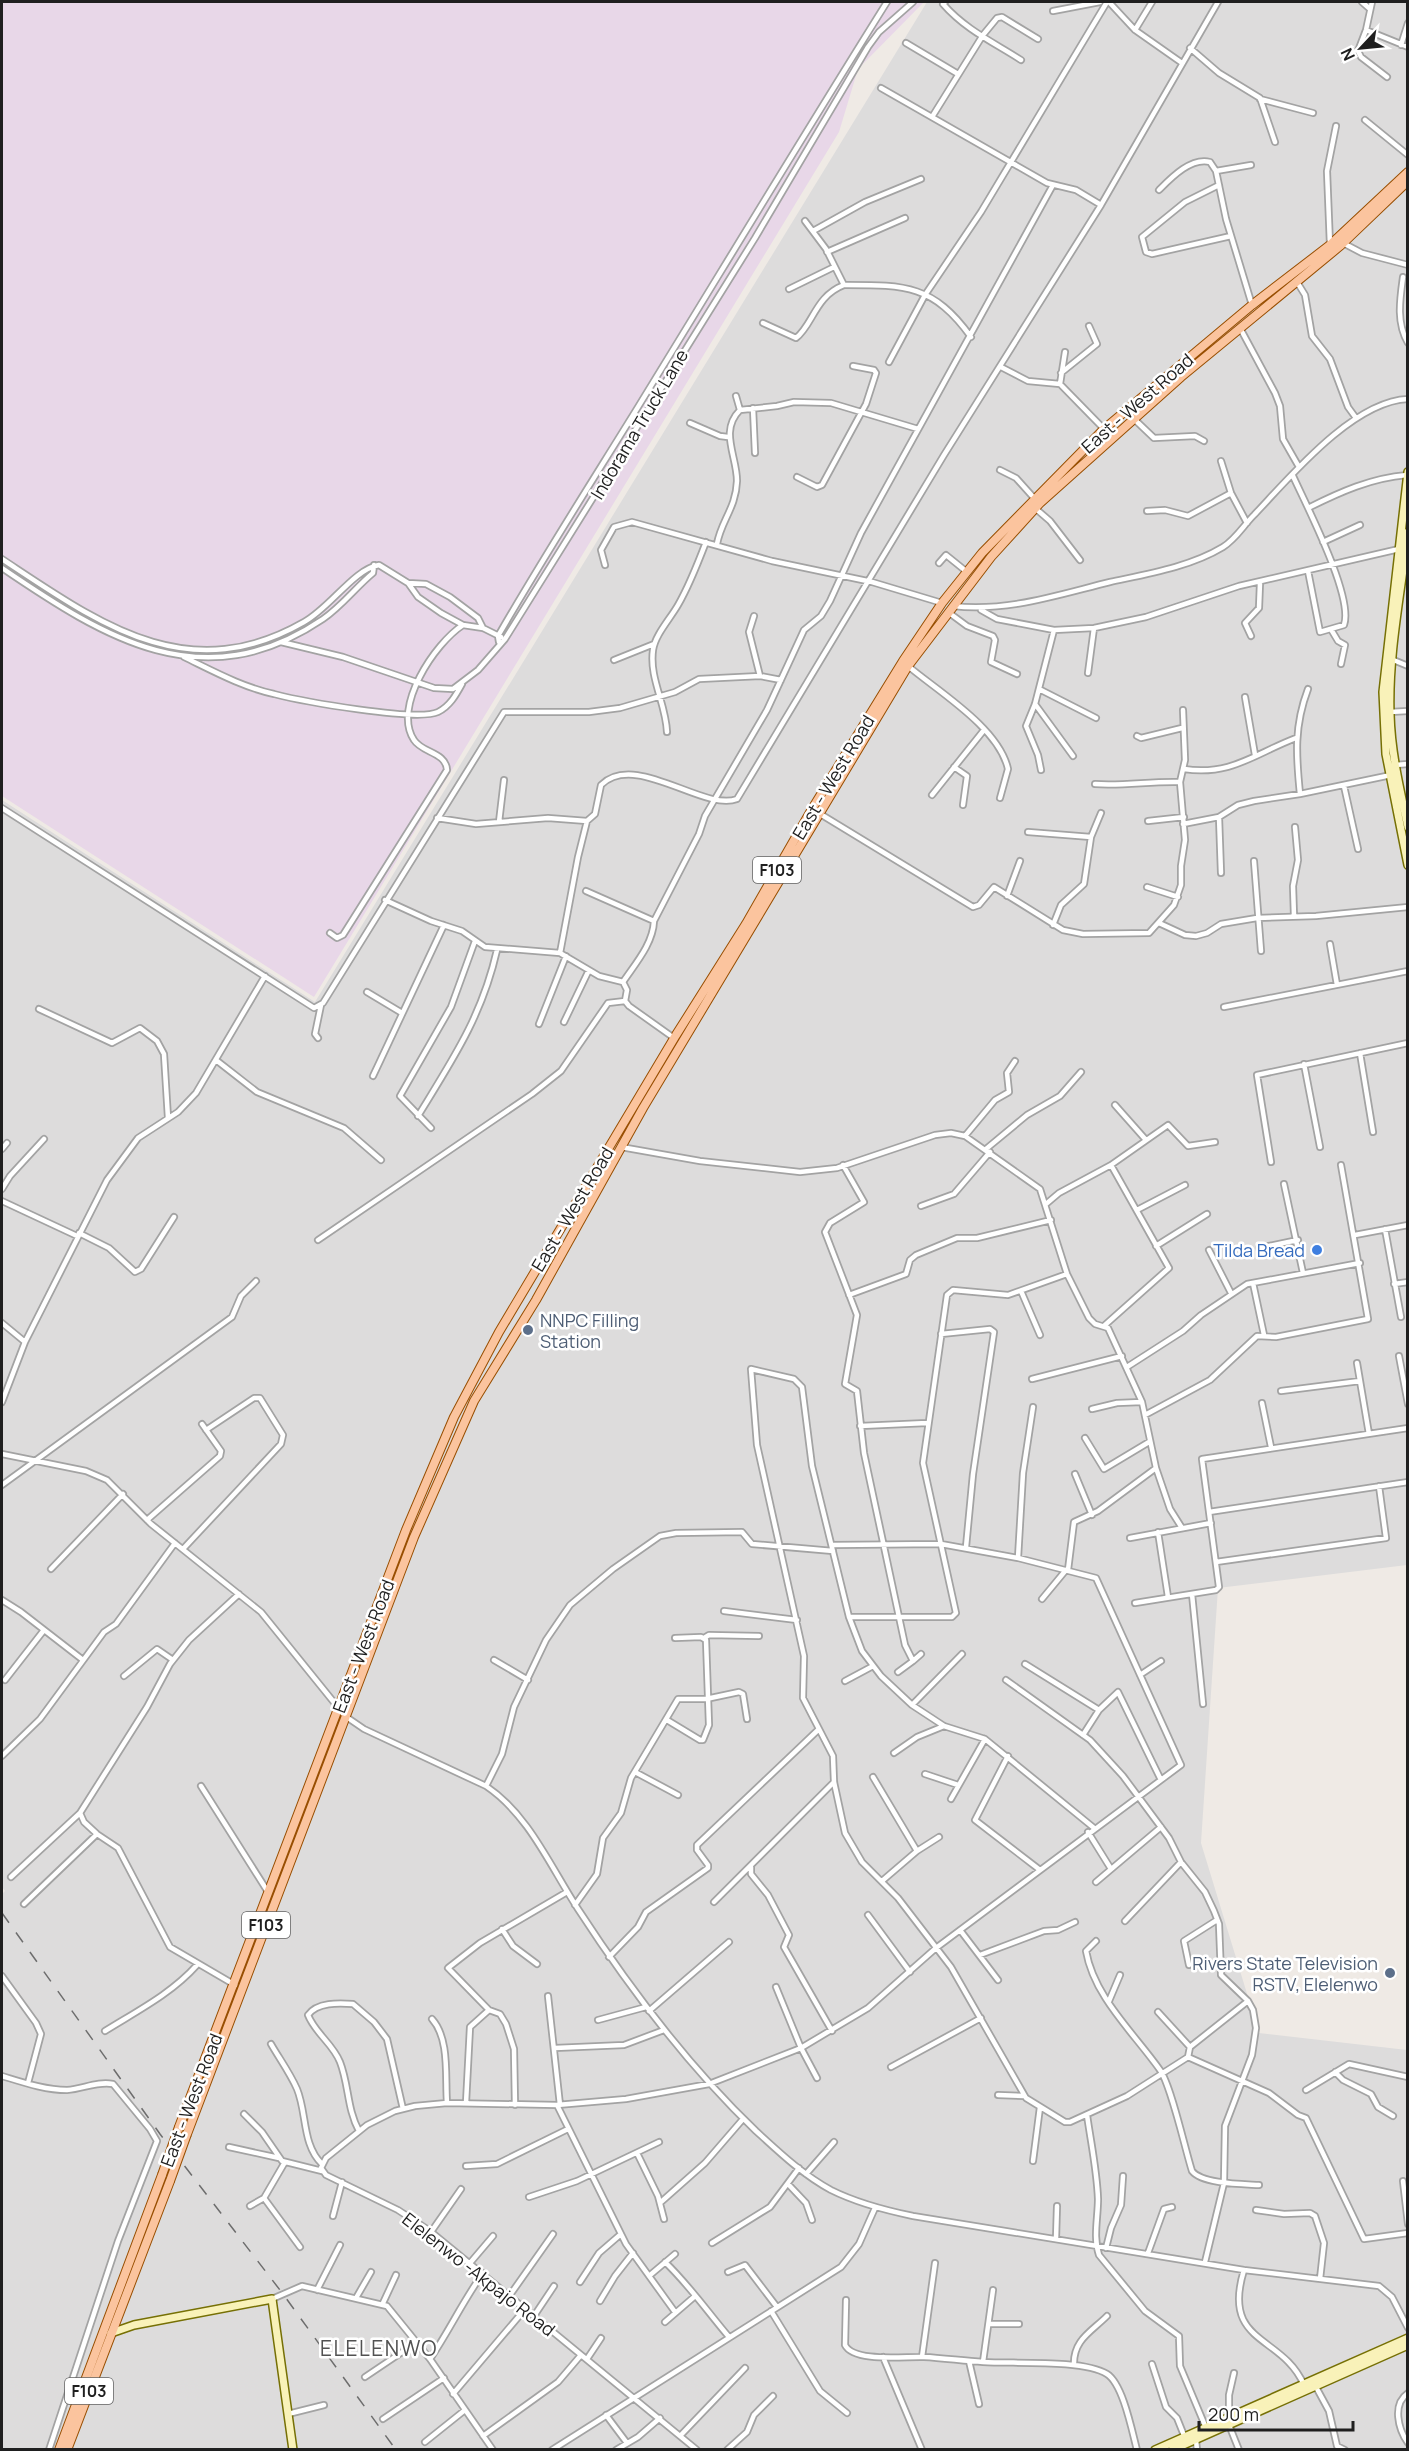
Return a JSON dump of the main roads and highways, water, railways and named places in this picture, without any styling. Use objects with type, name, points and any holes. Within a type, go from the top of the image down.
[{"type":"main road","name":"East - West Road","points":[[59,2450],[68,2411],[235,1985],[406,1530],[454,1417],[499,1332],[674,1038],[746,924],[812,809],[942,603],[1034,498],[1104,429],[1252,305],[1330,245],[1407,172]]},
{"type":"main road","name":"East - West Road","points":[[67,2450],[422,1519],[465,1419],[568,1245],[621,1147],[909,666],[950,609],[992,557],[1035,508],[1133,418],[1343,243],[1407,181]]},
{"type":"main road","points":[[1407,474],[1384,735],[1407,865]]},
{"type":"main road","points":[[1390,659],[1404,590],[1407,532]]},
{"type":"main road","points":[[1389,668],[1395,765],[1405,799],[1407,827]]},
{"type":"main road","points":[[111,2333],[134,2325],[272,2299],[293,2450]]},
{"type":"main road","points":[[118,2315],[134,2325]]},
{"type":"main road","points":[[1172,2450],[1407,2337]]},
{"type":"main road","points":[[1155,2450],[1206,2428],[1229,2422],[1316,2387],[1407,2345]]},
{"type":"railway","points":[[2,1913],[160,2134],[283,2294],[396,2450]]},
{"type":"place","name":"Tilda Bread","points":[[1317,1250]]},
{"type":"place","name":"NNPC Filling Station","points":[[528,1330]]},
{"type":"place","name":"Rivers State Television RSTV, Elelenwo","points":[[1390,1973]]},
{"type":"district","name":"ELELENWO","points":[[379,2348]]}]
